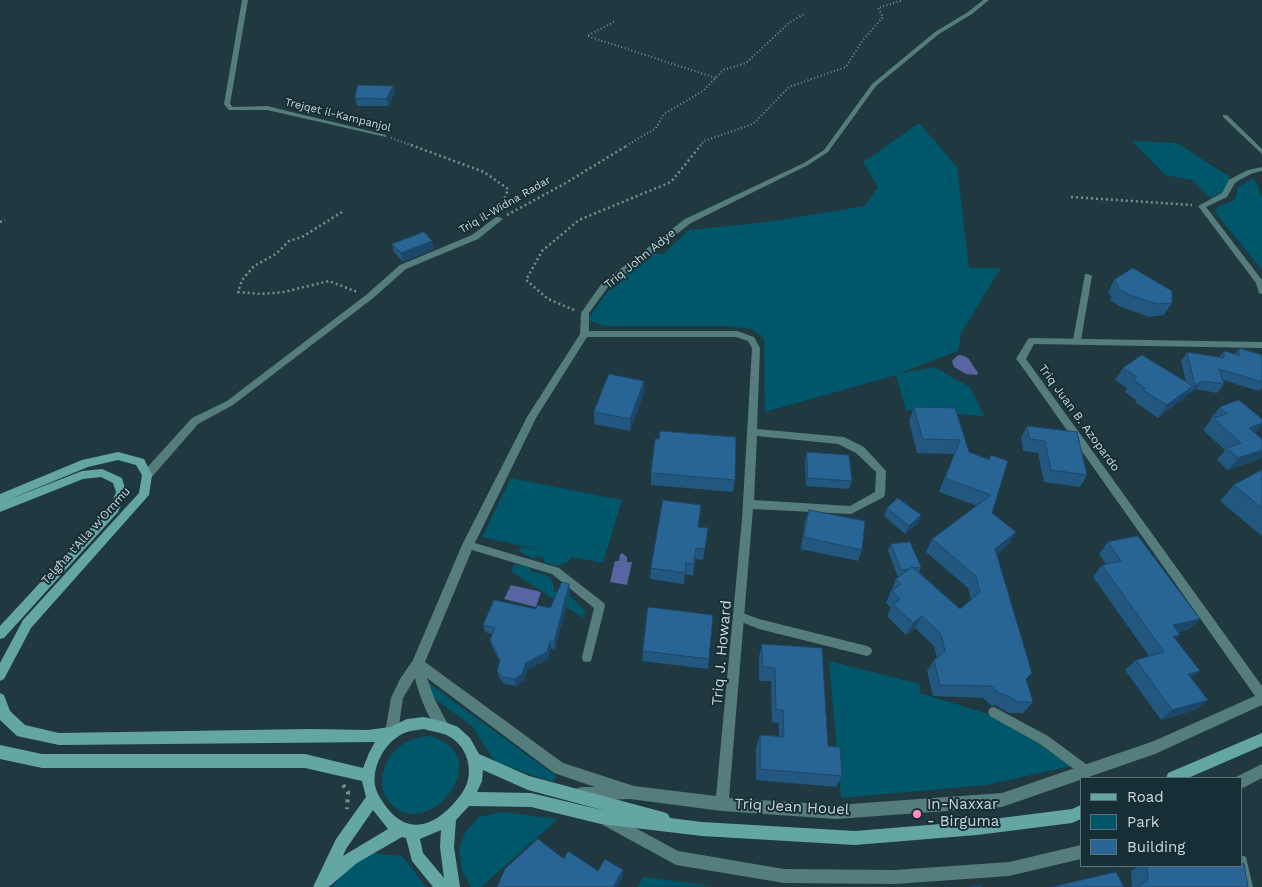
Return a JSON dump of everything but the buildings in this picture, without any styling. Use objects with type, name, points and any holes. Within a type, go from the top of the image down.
[{"type":"main road","points":[[0,498],[86,463],[118,456],[140,462],[147,475]]},
{"type":"main road","name":"Telgħa t'Alla w'Ommu","points":[[0,508],[82,475],[102,473],[118,481],[121,492],[114,509],[0,634]]},
{"type":"main road","name":"Telgħa t'Alla w'Ommu","points":[[0,675],[27,624],[144,495],[147,475]]},
{"type":"main road","points":[[0,699],[4,715],[22,731],[59,739],[311,735],[368,736],[392,733],[409,725],[424,723],[456,733],[466,743],[474,759],[476,780],[467,799],[449,818],[431,830],[406,831],[354,856],[338,868],[320,887]]},
{"type":"main road","points":[[392,733],[374,754],[368,776],[369,789],[385,817],[406,831],[417,856],[442,887]]},
{"type":"main road","points":[[1175,777],[1262,739]]},
{"type":"main road","points":[[0,752],[42,761],[305,761],[368,776]]},
{"type":"main road","name":"Triq Jean Houel","points":[[474,759],[528,782],[702,829]]},
{"type":"main road","points":[[320,887],[341,844],[373,798]]},
{"type":"main road","name":"Triq Jean Houel","points":[[467,799],[531,800],[601,817],[702,829],[855,838],[976,828],[1072,816],[1080,812]]},
{"type":"main road","points":[[449,818],[447,846],[453,887]]},
{"type":"street","name":"Trejqet il-Kampanjol","points":[[245,0],[226,104],[231,109],[266,108],[384,136]]},
{"type":"street","name":"Triq John Adye","points":[[585,313],[604,285],[688,221],[806,164],[826,151],[839,136],[874,85],[937,33],[970,13],[986,0]]},
{"type":"street","points":[[1261,286],[1202,206],[1224,196],[1230,191],[1232,182],[1238,178],[1255,169],[1262,170]]},
{"type":"street","name":"Triq il-Widna Radar","points":[[147,475],[195,421],[230,404],[369,297],[403,267],[475,237],[499,219]]},
{"type":"street","points":[[392,733],[397,698],[404,683],[418,664],[468,544],[532,417],[584,334],[585,313]]},
{"type":"street","name":"Triq J. Howard","points":[[584,334],[737,334],[751,339],[756,348],[753,432],[740,617],[722,804]]},
{"type":"street","name":"Triq Juan B. Azopardo","points":[[1262,345],[1077,340],[1032,341],[1021,359],[1262,698]]},
{"type":"street","points":[[748,504],[851,510],[880,494],[882,471],[860,450],[840,440],[753,432]]},
{"type":"street","points":[[418,664],[423,690],[429,705],[444,728]]},
{"type":"street","name":"Triq Jean Houel","points":[[418,664],[560,768],[634,793]]},
{"type":"street","name":"Triq Jean Houel","points":[[570,794],[634,793],[722,804],[836,812],[1002,800],[1155,747],[1262,698]]},
{"type":"street","points":[[1242,781],[1262,771]]},
{"type":"street","name":"Triq Jean Houel","points":[[601,817],[676,858],[784,876],[895,882],[1009,869],[1080,852]]},
{"type":"street","points":[[1242,867],[1246,887]]},
{"type":"lane","points":[[1225,116],[1262,152]]},
{"type":"lane","points":[[1077,340],[1088,276]]},
{"type":"lane","points":[[468,544],[555,571],[600,606],[586,657]]},
{"type":"lane","points":[[740,617],[759,624],[867,651]]},
{"type":"lane","points":[[994,712],[1044,740],[1086,771]]},
{"type":"path","points":[[585,313],[554,303],[538,294],[526,280],[542,251],[580,220],[671,182],[704,141],[752,124],[789,87],[846,67],[862,41],[883,17],[878,8],[903,0]]},
{"type":"path","name":"Triq il-Widna Radar","points":[[499,219],[564,184],[656,128],[664,114],[703,91],[723,70],[746,64],[790,22],[804,14]]},
{"type":"path","points":[[614,22],[587,36],[716,78]]},
{"type":"path","name":"Trejqet il-Kampanjol","points":[[384,136],[484,172],[508,189],[498,215],[499,219]]},
{"type":"path","points":[[1071,197],[1202,206]]},
{"type":"path","points":[[342,212],[302,237],[289,241],[285,247],[252,266],[241,279],[238,292],[256,294],[301,290],[329,281],[369,297]]},
{"type":"path","points":[[0,222],[5,220]]},
{"type":"path","points":[[340,781],[348,792],[346,818]]},
{"type":"green space","points":[[919,123],[957,167],[969,268],[1001,268],[961,333],[958,351],[900,373],[934,367],[970,387],[984,416],[906,410],[896,375],[765,412],[764,339],[752,329],[726,326],[603,326],[588,320],[610,289],[625,274],[654,251],[662,255],[689,230],[766,222],[865,206],[878,187],[863,162]]},
{"type":"green space","points":[[1132,141],[1177,143],[1230,177],[1228,190],[1210,198],[1192,180],[1165,175]]},
{"type":"green space","points":[[1254,178],[1262,197],[1262,270],[1215,212],[1217,207],[1235,200],[1238,187]]},
{"type":"green space","points":[[511,478],[622,500],[603,563],[571,557],[568,562],[557,566],[544,562],[544,558],[537,556],[534,559],[519,551],[520,547],[541,550],[482,537]]},
{"type":"green space","points":[[515,564],[530,568],[531,572],[544,574],[550,578],[554,586],[554,592],[566,592],[586,612],[583,618],[511,571]]},
{"type":"green space","points":[[829,661],[920,684],[920,693],[988,714],[1010,725],[1072,766],[986,785],[841,798]]},
{"type":"green space","points":[[427,682],[556,776],[553,782],[495,762],[472,726],[432,697]]},
{"type":"green space","points":[[429,736],[450,746],[459,761],[458,778],[449,794],[436,806],[420,813],[403,812],[388,800],[384,792],[382,784],[385,767],[400,746],[420,737]]},
{"type":"green space","points":[[502,812],[558,819],[481,887],[471,887],[462,870],[459,848],[466,831],[479,817]]},
{"type":"green space","points":[[368,853],[402,856],[426,887],[333,887],[340,875]]},
{"type":"green space","points":[[643,877],[712,886],[638,887]]},
{"type":"shaded area","points":[[958,355],[968,358],[978,372],[977,375],[966,374],[954,367],[952,361]]},
{"type":"shaded area","points":[[622,553],[627,557],[627,562],[632,562],[627,585],[610,582],[615,561],[619,561]]},
{"type":"shaded area","points":[[511,585],[541,592],[536,607],[504,599]]},
{"type":"place","name":"In-Naxxar - Birguma","points":[[917,814]]}]
